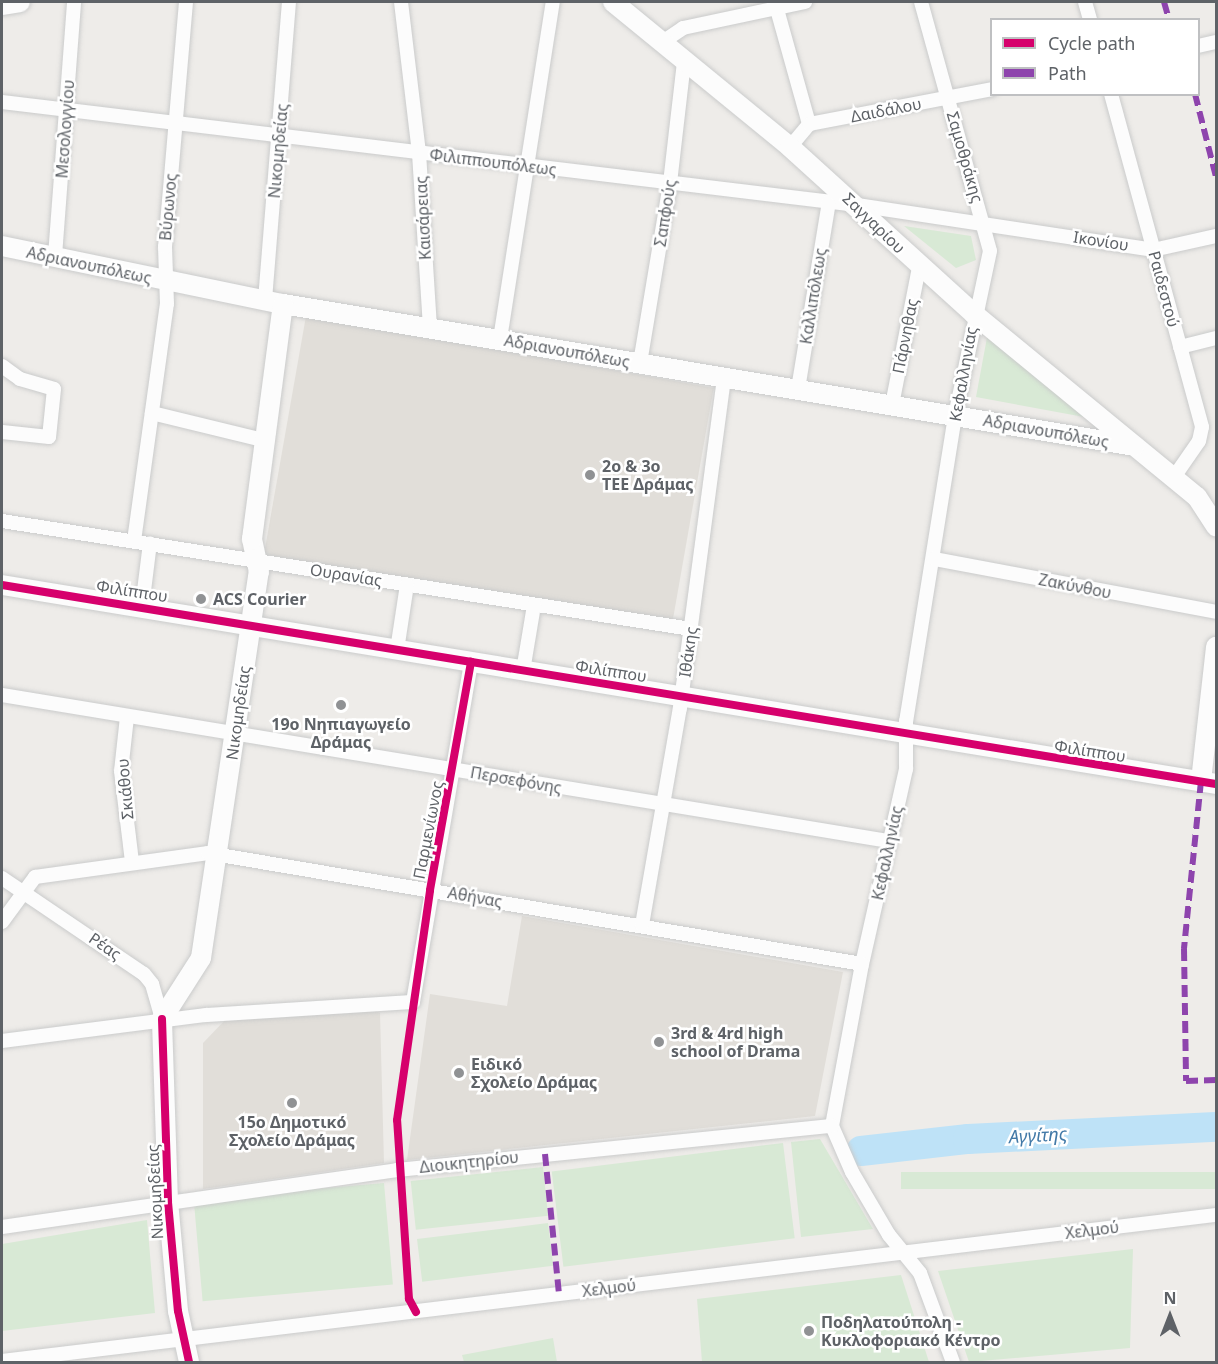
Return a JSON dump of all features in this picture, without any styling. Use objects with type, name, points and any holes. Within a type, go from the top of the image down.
[{"type":"street","points":[[2,4],[20,2]]},
{"type":"street","name":"Μεσολογγίου","points":[[55,256],[74,2]]},
{"type":"street","name":"Βύρωνος","points":[[134,541],[167,304],[165,247],[186,2]]},
{"type":"street","name":"Νικομηδείας","points":[[189,1362],[184,1340],[168,1203],[162,1019],[201,958],[251,624],[257,561],[252,539],[263,440],[274,302],[279,136],[289,2]]},
{"type":"street","name":"Καισάρειας","points":[[401,2],[419,153],[430,327]]},
{"type":"street","points":[[500,339],[553,2]]},
{"type":"street","name":"Σαγγαρίου","points":[[613,2],[790,147],[857,205],[919,267],[974,314],[1174,477],[1197,497],[1216,526]]},
{"type":"street","points":[[661,43],[682,28],[776,5],[805,2]]},
{"type":"street","name":"Σαμοθράκης","points":[[921,2],[984,223],[989,255],[974,314]]},
{"type":"street","points":[[1085,2],[1089,18]]},
{"type":"street","points":[[776,5],[808,124],[790,147]]},
{"type":"street","points":[[1200,46],[1216,42]]},
{"type":"street","name":"Σαπφούς","points":[[640,363],[670,183],[684,62]]},
{"type":"street","name":"Δαιδάλου","points":[[808,124],[990,89]]},
{"type":"street","name":"Ραιδεστού","points":[[1112,96],[1202,431],[1174,477]]},
{"type":"street","name":"Φιλιππουπόλεως","points":[[2,102],[857,205],[984,223]]},
{"type":"street","name":"Καλλιπόλεως","points":[[798,389],[829,202]]},
{"type":"street","name":"Ικονίου","points":[[984,223],[1153,250],[1216,236]]},
{"type":"street","name":"Αδριανουπόλεως","points":[[2,246],[166,282],[274,302],[1134,446]]},
{"type":"street","name":"Πάρνηθας","points":[[892,405],[919,267]]},
{"type":"street","name":"Κεφαλληνίας","points":[[832,1126],[862,964],[906,769],[904,735],[934,560],[955,416],[974,314]]},
{"type":"street","points":[[1180,347],[1216,338]]},
{"type":"street","points":[[2,366],[20,379],[54,389],[49,437],[2,432]]},
{"type":"street","name":"Ιθάκης","points":[[642,925],[681,697],[724,377]]},
{"type":"street","points":[[152,413],[263,440]]},
{"type":"street","name":"Ουρανίας","points":[[2,521],[691,630]]},
{"type":"street","points":[[142,606],[150,543]]},
{"type":"street","name":"Ζακύνθου","points":[[934,560],[1216,612]]},
{"type":"street","name":"Φιλίππου","points":[[2,585],[251,624],[904,735],[1209,783]]},
{"type":"street","points":[[397,650],[407,585]]},
{"type":"street","points":[[524,671],[534,605]]},
{"type":"street","points":[[1209,783],[1216,647]]},
{"type":"street","name":"Παρμενίωνος","points":[[162,1019],[413,1002],[430,890],[471,662]]},
{"type":"street","name":"Περσεφόνης","points":[[2,696],[889,841]]},
{"type":"street","name":"Σκιάθου","points":[[127,717],[121,771],[132,862]]},
{"type":"street","name":"Αθήνας","points":[[2,922],[35,877],[132,862],[218,853],[862,964]]},
{"type":"street","points":[[2,878],[23,892]]},
{"type":"street","name":"Ρέας","points":[[23,892],[144,974],[152,984],[162,1019]]},
{"type":"street","points":[[2,1041],[162,1019]]},
{"type":"street","points":[[832,1126],[852,1172],[904,1253],[920,1273],[953,1362]]},
{"type":"street","name":"Διοικητηρίου","points":[[2,1227],[398,1170],[832,1126]]},
{"type":"street","name":"Χελμού","points":[[2,1361],[1216,1215]]},
{"type":"shaded area","points":[[306,316],[714,388],[672,626],[264,554]]},
{"type":"shaded area","points":[[522,916],[843,972],[815,1116],[407,1160],[430,994],[507,1006]]},
{"type":"shaded area","name":"15ο Δημοτικό Σχολείο Δράμας","points":[[375,1010],[380,1013],[384,1163],[203,1189],[203,1043],[227,1018]]},
{"type":"green space","points":[[904,226],[971,236],[976,260],[956,268]]},
{"type":"green space","points":[[988,332],[1084,417],[976,397]]},
{"type":"green space","points":[[820,1139],[873,1229],[801,1237],[791,1142]]},
{"type":"green space","points":[[783,1143],[795,1238],[563,1267],[552,1171]]},
{"type":"green space","points":[[543,1167],[548,1216],[416,1230],[411,1181]]},
{"type":"green space","points":[[901,1172],[1216,1172],[1216,1189],[901,1189]]},
{"type":"green space","points":[[384,1183],[393,1285],[203,1301],[194,1200]]},
{"type":"green space","points":[[147,1220],[155,1313],[2,1331],[2,1244]]},
{"type":"green space","points":[[548,1223],[553,1266],[422,1282],[417,1239]]},
{"type":"green space","points":[[1133,1249],[1130,1348],[969,1362],[938,1271]]},
{"type":"green space","name":"Ποδηλατούπολη - Κυκλοφοριακό Κέντρο","points":[[901,1275],[929,1362],[702,1362],[697,1299]]},
{"type":"green space","points":[[553,1338],[557,1362],[464,1362],[462,1355]]},
{"type":"waterway","name":"Αγγίτης","points":[[861,1151],[968,1139],[1216,1127]]},
{"type":"marked path","points":[[1164,2],[1168,18]]},
{"type":"marked path","points":[[1196,96],[1216,177]]},
{"type":"marked path","points":[[1201,781],[1184,949],[1186,1081],[1216,1080]]},
{"type":"marked path","points":[[545,1154],[559,1294]]},
{"type":"cycle path","points":[[2,585],[1216,784]]},
{"type":"cycle path","points":[[416,1312],[409,1299],[397,1120],[430,890],[471,662]]},
{"type":"cycle path","points":[[162,1019],[168,1202],[178,1311],[189,1362]]},
{"type":"place","name":"2ο & 3ο ΤΕΕ Δράμας","points":[[590,475]]},
{"type":"place","name":"ACS Courier","points":[[201,599]]},
{"type":"place","name":"19ο Νηπιαγωγείο Δράμας","points":[[341,705]]},
{"type":"place","name":"3rd & 4rd high school of Drama","points":[[659,1042]]},
{"type":"place","name":"Ειδικό Σχολείο Δράμας","points":[[459,1073]]},
{"type":"place","name":"15ο Δημοτικό Σχολείο Δράμας","points":[[292,1103]]},
{"type":"place","name":"Ποδηλατούπολη - Κυκλοφοριακό Κέντρο","points":[[809,1331]]}]
